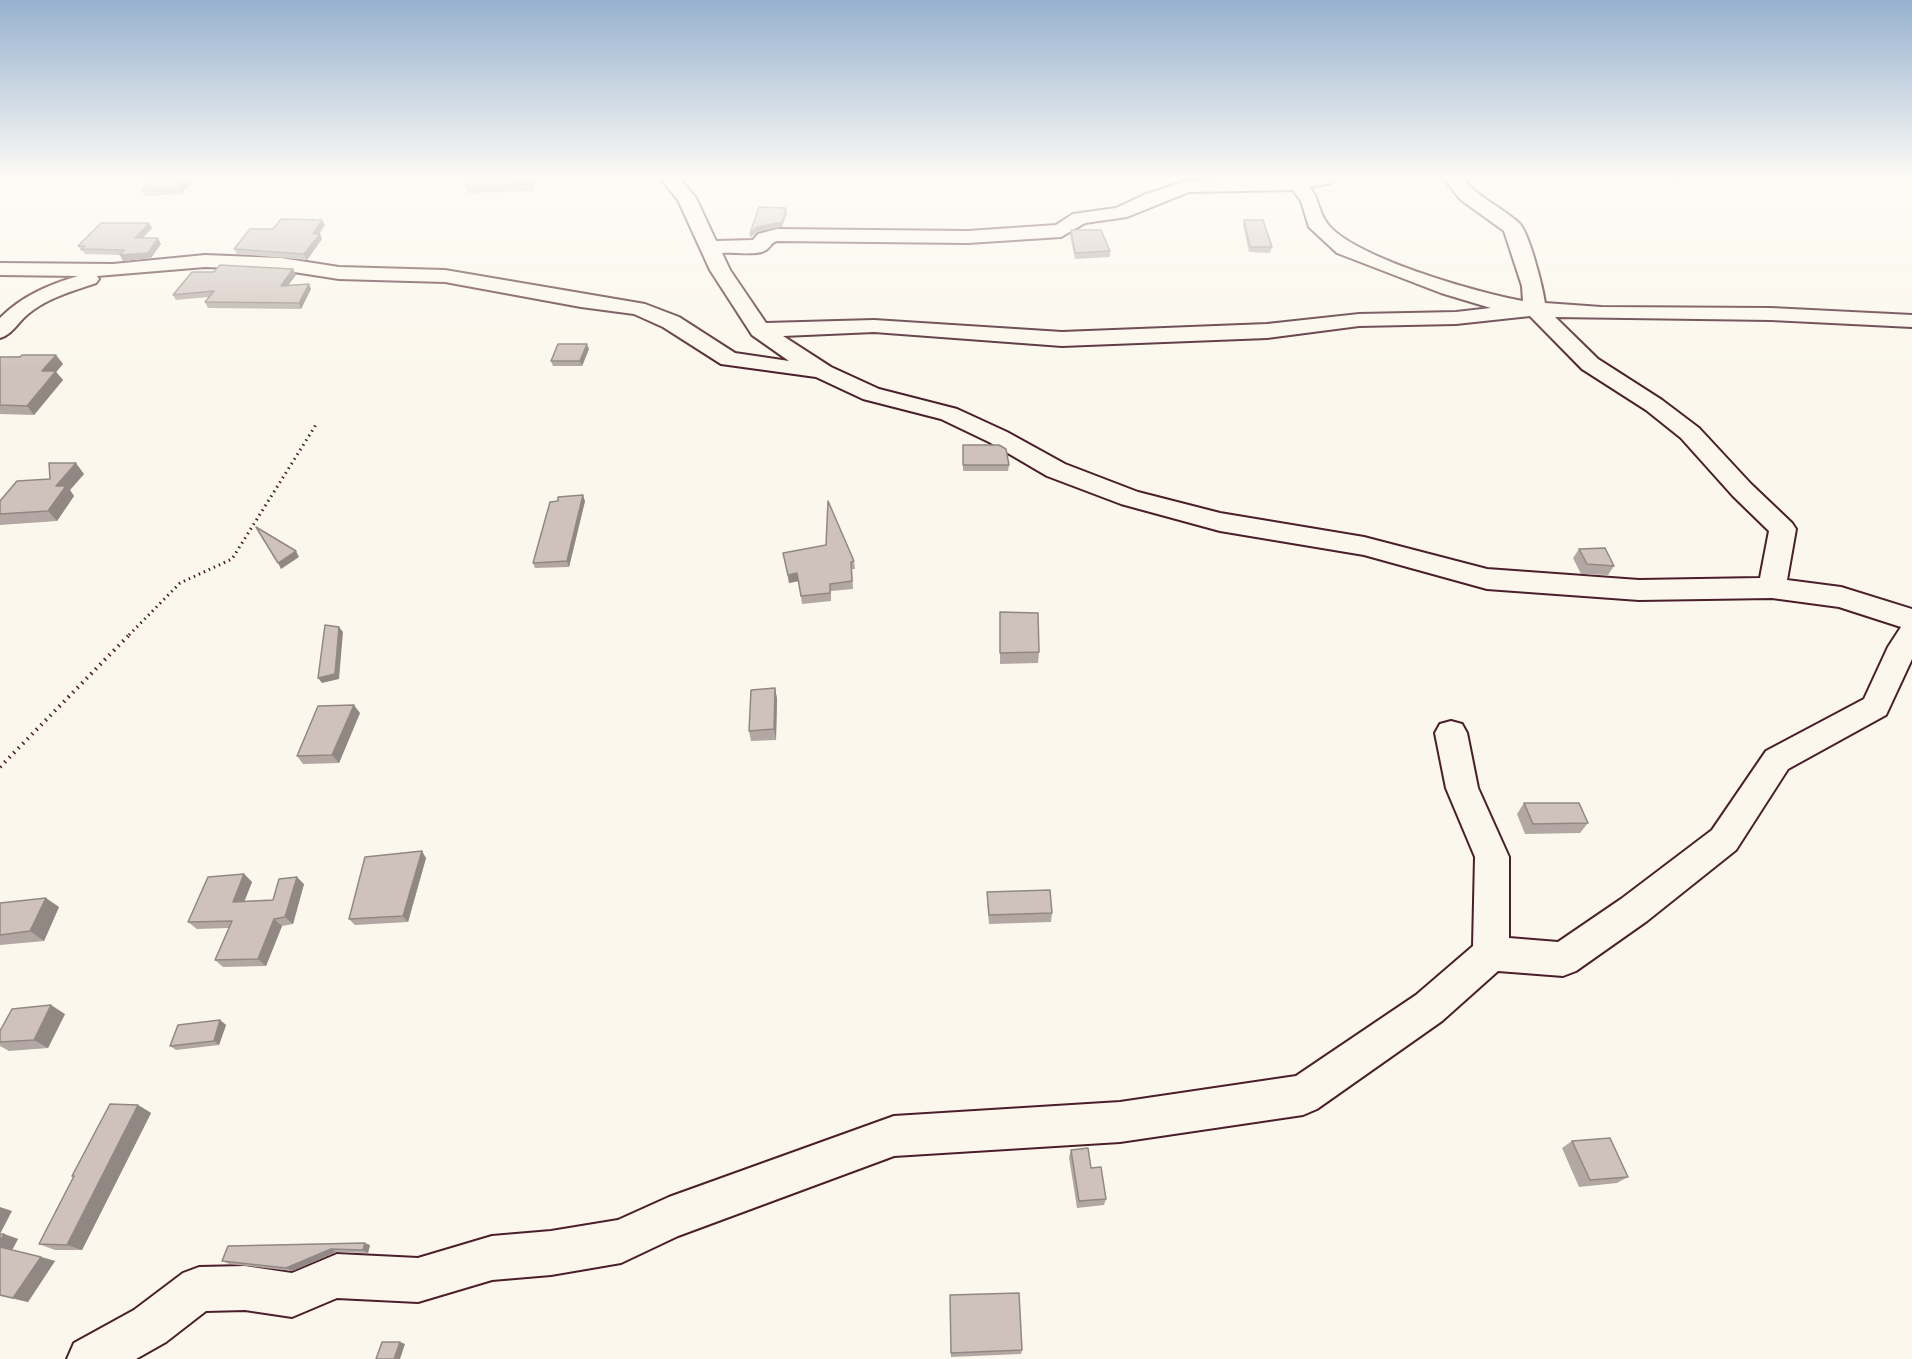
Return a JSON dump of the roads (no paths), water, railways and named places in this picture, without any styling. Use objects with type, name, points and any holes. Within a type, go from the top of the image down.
[{"type":"street","points":[[708,242],[720,270],[760,330],[823,372],[871,394],[949,414],[998,437],[1056,470],[1130,498],[1220,522],[1364,546],[1487,579],[1639,590],[1772,588],[1841,597],[1912,620]]},
{"type":"street","points":[[710,247],[759,246],[762,242]]},
{"type":"street","points":[[1337,242],[1344,249],[1448,289],[1497,303],[1535,309],[1601,313],[1772,314],[1912,321]]},
{"type":"street","points":[[1518,242],[1532,286],[1535,309],[1590,364],[1654,405],[1690,433],[1742,490],[1783,529],[1772,588]]},
{"type":"street","points":[[0,269],[113,270],[205,261],[281,264],[339,273],[445,276],[581,301],[638,308],[671,322],[729,359],[823,372]]},
{"type":"street","points":[[0,331],[21,309],[54,290],[113,270]]},
{"type":"street","points":[[760,330],[874,326],[1062,339],[1267,331],[1359,320],[1456,318],[1535,309]]},
{"type":"street","points":[[90,1359],[150,1326],[199,1289],[245,1288],[292,1295],[337,1276],[418,1280],[492,1258],[551,1253],[621,1241],[669,1218],[894,1136],[1120,1122],[1302,1095],[1429,1008],[1491,954],[1563,959],[1634,910],[1724,840],[1777,760],[1875,707],[1912,634]]},
{"type":"street","points":[[1451,733],[1462,789],[1492,857],[1491,954]]}]
